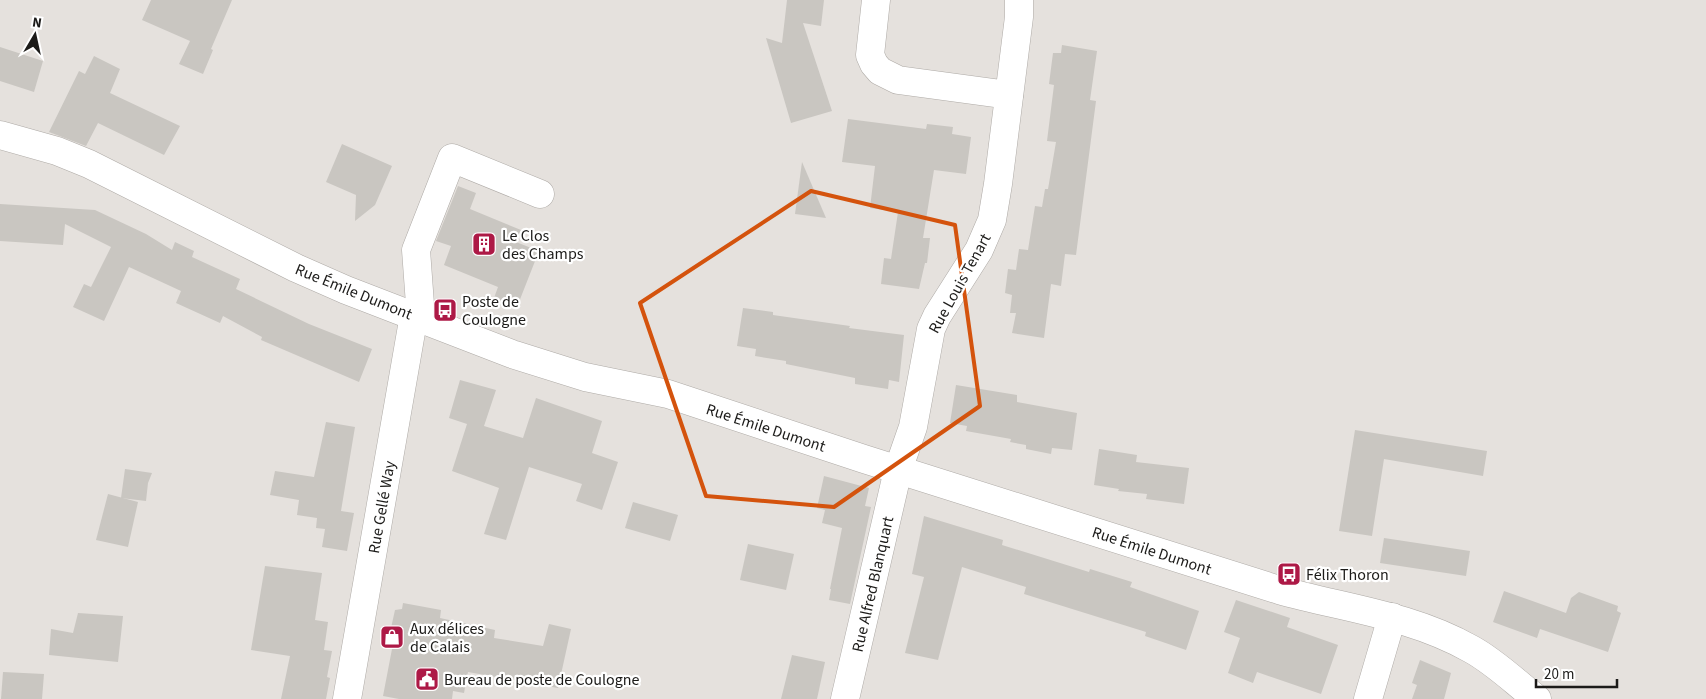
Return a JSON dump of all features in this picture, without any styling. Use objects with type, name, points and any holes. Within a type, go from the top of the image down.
[{"type":"street","points":[[876,0],[870,55],[880,71],[898,80],[1009,95]]},
{"type":"street","name":"Rue Louis Tenart","points":[[898,470],[913,426],[931,330],[937,316],[979,250],[992,220],[1019,17],[1019,0]]},
{"type":"street","name":"Rue Émile Dumont","points":[[0,135],[57,151],[89,164],[296,268],[418,317],[533,360],[586,377],[668,394],[898,470],[1278,590],[1317,601],[1392,617],[1430,629],[1470,648],[1504,670],[1537,699]]},
{"type":"street","name":"Rue Gellé Way","points":[[347,699],[418,317],[416,250],[452,158],[540,194]]},
{"type":"street","name":"Rue Alfred Blanquart","points":[[845,699],[898,470]]},
{"type":"street","points":[[1368,699],[1392,617]]},
{"type":"highlighted area","points":[[811,191],[955,225],[980,406],[834,507],[706,496],[640,303]]},
{"type":"building","points":[[151,0],[232,0],[211,49],[213,50],[203,74],[179,64],[190,41],[142,20]]},
{"type":"building","points":[[787,0],[824,0],[821,26],[803,23],[832,111],[791,123],[766,38],[782,43]]},
{"type":"building","points":[[1062,45],[1097,51],[1090,100],[1096,101],[1076,255],[1065,254],[1061,286],[1051,284],[1044,338],[1012,333],[1016,313],[1010,313],[1012,295],[1005,293],[1008,269],[1016,270],[1019,249],[1028,250],[1035,206],[1042,207],[1045,189],[1048,189],[1056,142],[1047,141],[1054,85],[1049,84],[1053,53],[1061,53]]},
{"type":"building","points":[[0,47],[43,61],[34,92],[0,81]]},
{"type":"building","points":[[94,56],[120,69],[110,93],[180,126],[164,155],[98,123],[86,146],[49,132],[79,71],[85,74]]},
{"type":"building","points":[[848,119],[926,129],[927,124],[953,127],[952,134],[971,137],[966,174],[934,170],[923,238],[930,238],[927,263],[925,263],[919,289],[881,284],[884,258],[891,259],[898,212],[870,208],[875,166],[842,162]]},
{"type":"building","points":[[342,144],[392,166],[375,205],[355,221],[356,195],[326,182]]},
{"type":"building","points":[[802,162],[826,218],[795,214]]},
{"type":"building","name":"Le Clos des Champs","points":[[458,186],[476,193],[470,209],[521,230],[516,242],[539,251],[517,307],[494,298],[498,287],[444,265],[451,246],[436,241]]},
{"type":"building","points":[[0,204],[95,210],[146,234],[172,250],[175,242],[194,251],[192,257],[240,279],[236,289],[309,324],[372,349],[359,382],[261,340],[262,337],[223,316],[220,323],[176,303],[181,291],[129,267],[104,321],[73,307],[84,284],[91,287],[111,247],[65,224],[63,245],[0,241]]},
{"type":"building","points":[[743,308],[773,312],[773,315],[850,326],[849,328],[904,335],[899,382],[889,380],[888,389],[855,384],[855,378],[786,364],[786,361],[755,356],[756,349],[737,346]]},
{"type":"building","points":[[460,380],[496,390],[484,426],[523,438],[536,398],[602,421],[592,453],[618,462],[602,510],[576,501],[582,484],[529,467],[506,540],[484,534],[499,488],[452,471],[467,424],[449,418]]},
{"type":"building","points":[[956,385],[1017,395],[1017,402],[1077,413],[1072,450],[1052,448],[1051,454],[1026,449],[1026,445],[1010,442],[1011,439],[966,431],[967,426],[950,423]]},
{"type":"building","points":[[326,422],[355,427],[341,511],[354,513],[347,551],[322,547],[325,529],[316,528],[317,518],[297,515],[299,500],[270,495],[275,471],[314,477]]},
{"type":"building","points":[[1355,430],[1487,451],[1483,476],[1384,459],[1372,536],[1339,531]]},
{"type":"building","points":[[1099,449],[1137,455],[1136,462],[1189,468],[1184,504],[1146,499],[1147,494],[1118,491],[1119,489],[1094,485]]},
{"type":"building","points":[[125,469],[152,473],[148,483],[146,501],[121,498]]},
{"type":"building","points":[[824,476],[869,488],[865,506],[871,507],[850,604],[829,600],[842,528],[822,523],[825,510],[817,508]]},
{"type":"building","points":[[108,494],[138,502],[128,547],[96,540]]},
{"type":"building","points":[[633,502],[678,515],[670,541],[625,528]]},
{"type":"building","points":[[924,516],[1003,540],[1002,545],[1089,572],[1090,569],[1132,582],[1130,587],[1199,611],[1186,650],[1145,636],[1146,632],[1024,594],[1026,587],[962,567],[938,660],[905,653],[924,577],[912,574]]},
{"type":"building","points":[[1384,538],[1470,551],[1466,576],[1380,563]]},
{"type":"building","points":[[748,544],[794,554],[786,590],[740,580]]},
{"type":"building","points":[[265,566],[322,573],[315,620],[328,622],[324,650],[332,651],[327,677],[330,678],[326,699],[281,699],[290,656],[251,650]]},
{"type":"building","points":[[1504,591],[1566,613],[1571,598],[1579,592],[1618,606],[1617,611],[1621,613],[1608,652],[1540,629],[1537,638],[1493,622]]},
{"type":"building","points":[[1236,600],[1290,618],[1287,627],[1338,645],[1321,694],[1257,672],[1253,683],[1228,673],[1240,638],[1224,632]]},
{"type":"building","points":[[403,603],[441,610],[440,618],[495,630],[494,638],[543,646],[549,624],[571,629],[558,688],[468,672],[464,693],[453,691],[452,699],[399,699],[383,696],[392,649],[383,638],[391,628],[395,610],[402,609]]},
{"type":"building","points":[[78,613],[123,616],[118,662],[49,655],[51,629],[73,633]]},
{"type":"building","points":[[792,655],[825,662],[817,699],[781,699]]},
{"type":"building","points":[[1420,660],[1451,673],[1444,699],[1412,699],[1417,685],[1412,683]]},
{"type":"building","points":[[3,672],[44,674],[42,699],[1,699]]},
{"type":"place","name":"Le Clos des Champs","points":[[484,244]]},
{"type":"place","name":"Poste de Coulogne","points":[[445,310]]},
{"type":"place","name":"Félix Thoron","points":[[1289,574]]},
{"type":"place","name":"Aux délices de Calais","points":[[392,637]]},
{"type":"place","name":"Bureau de poste de Coulogne","points":[[427,679]]}]
